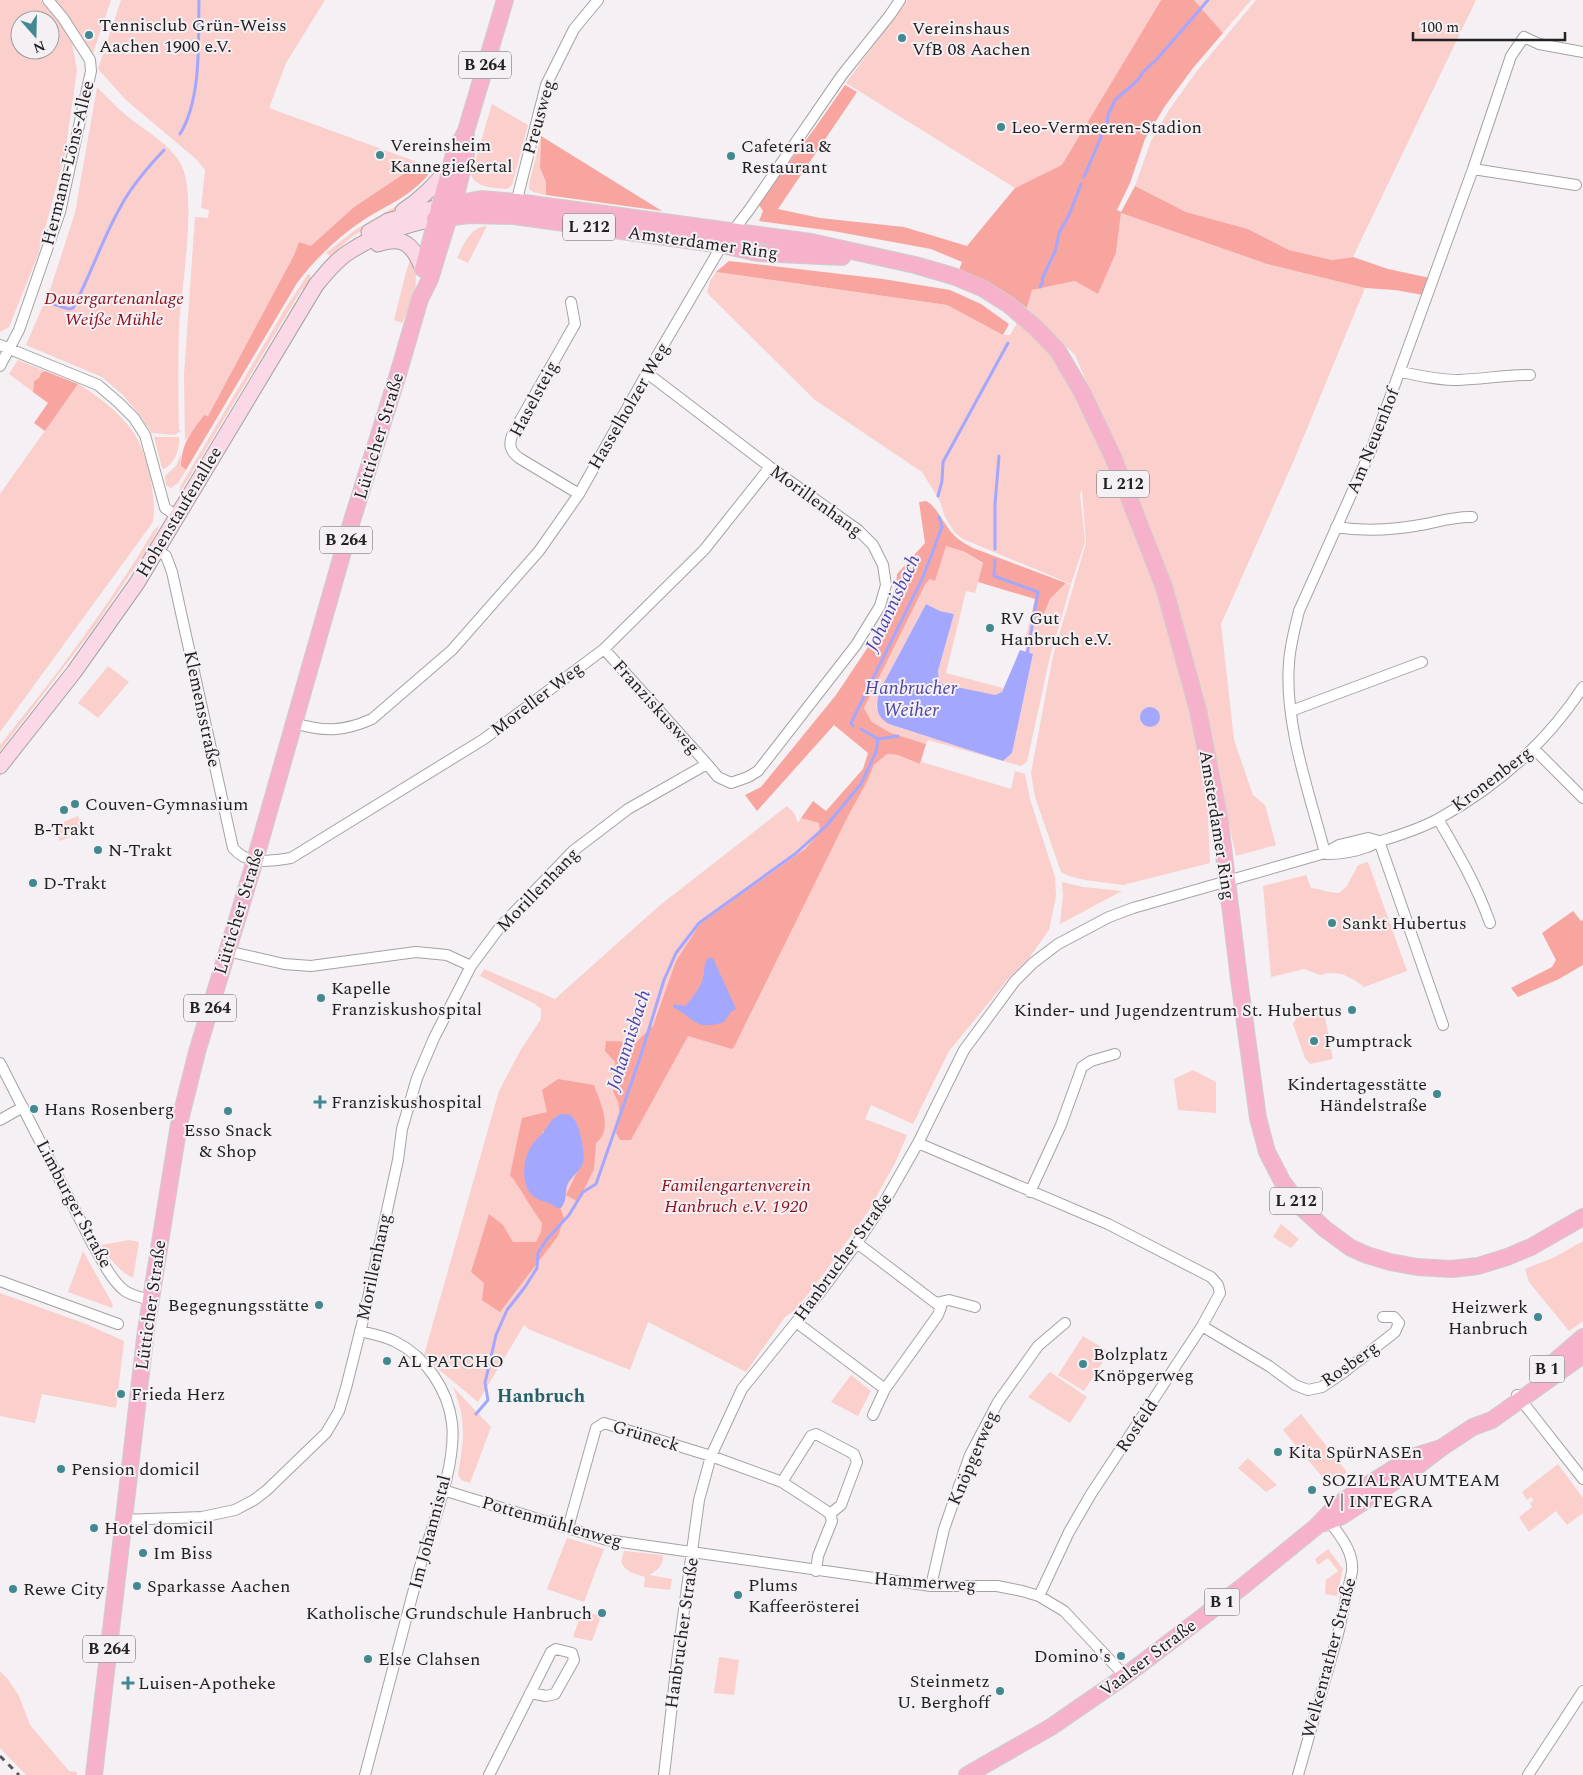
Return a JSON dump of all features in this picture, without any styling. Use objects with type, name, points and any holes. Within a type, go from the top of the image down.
[{"type":"main road","name":"Lütticher Straße","points":[[420,298],[430,279],[454,154],[466,131],[504,0]]},
{"type":"main road","name":"Lütticher Straße","points":[[94,1775],[123,1520],[151,1300],[179,1124],[193,1067],[255,860],[350,527],[420,298],[423,269],[466,155],[466,131]]},
{"type":"main road","points":[[388,221],[419,201],[451,166]]},
{"type":"main road","name":"Amsterdamer Ring","points":[[444,212],[470,215],[515,209],[727,239],[811,242],[915,265],[953,276],[982,288],[1009,305],[1036,328],[1058,351],[1082,392],[1113,457],[1164,587],[1198,710],[1220,822],[1226,881],[1258,1118],[1267,1152],[1282,1182],[1301,1207],[1325,1229],[1351,1248],[1390,1262],[1417,1267],[1452,1269],[1478,1266],[1531,1247],[1583,1216]]},
{"type":"main road","name":"Hohenstaufenallee","points":[[0,766],[74,672],[137,583],[316,285],[350,251],[360,236],[388,221],[444,212]]},
{"type":"main road","name":"Hohenstaufenallee","points":[[350,251],[385,233],[444,212]]},
{"type":"main road","points":[[350,251],[392,240],[399,241],[412,248],[423,269]]},
{"type":"main road","name":"Vaalser Straße","points":[[967,1775],[1052,1727],[1125,1676],[1242,1587],[1324,1521],[1342,1516],[1389,1486],[1473,1427],[1492,1420],[1583,1337]]},
{"type":"main road","name":"Vaalser Straße","points":[[1519,1397],[1583,1355]]},
{"type":"street","name":"Hermann-Löns-Allee","points":[[0,366],[5,347],[19,330],[60,212],[91,71],[90,60],[63,18],[48,0]]},
{"type":"street","name":"Preusweg","points":[[515,209],[546,84],[574,29],[598,0]]},
{"type":"street","name":"Hasselholzer Weg","points":[[294,723],[324,729],[342,730],[372,720],[452,650],[539,551],[578,494],[727,239],[842,75],[900,0]]},
{"type":"street","name":"Am Neuenhof","points":[[1325,854],[1297,744],[1291,711],[1289,664],[1292,637],[1300,611],[1371,450],[1401,372],[1511,56],[1524,37],[1539,44],[1583,52]]},
{"type":"street","points":[[1473,168],[1576,185]]},
{"type":"street","name":"Haselsteig","points":[[572,302],[575,324],[513,434],[510,440],[510,448],[520,458],[578,494]]},
{"type":"street","points":[[5,347],[98,385],[120,403],[134,418],[145,435],[166,508],[178,516]]},
{"type":"street","points":[[1401,372],[1439,379],[1460,380],[1530,375]]},
{"type":"street","name":"Morillenhang","points":[[123,1520],[173,1519],[217,1515],[234,1510],[254,1500],[326,1433],[339,1411],[360,1331],[398,1160],[402,1129],[417,1078],[434,1038],[472,966],[500,927],[573,851],[628,809],[707,764],[718,777],[731,783],[758,771],[856,645],[880,606],[886,585],[883,565],[873,545],[858,530],[770,467],[647,373]]},
{"type":"street","name":"Moreller Weg","points":[[255,860],[263,862],[291,858],[484,739],[604,649],[704,550],[770,467]]},
{"type":"street","points":[[1336,527],[1358,531],[1384,530],[1472,516]]},
{"type":"street","name":"Klemensstraße","points":[[157,550],[166,556],[172,572],[233,848],[238,854],[255,860]]},
{"type":"street","name":"Franziskusweg","points":[[604,649],[707,764]]},
{"type":"street","points":[[1291,711],[1422,662]]},
{"type":"street","name":"Kronenberg","points":[[1226,881],[1325,854],[1342,854],[1369,847],[1378,841],[1406,833],[1438,819],[1488,787],[1534,749],[1570,706],[1583,687]]},
{"type":"street","points":[[1534,749],[1583,798]]},
{"type":"street","points":[[1438,819],[1458,852],[1482,900],[1490,923]]},
{"type":"street","points":[[1378,841],[1443,1025]]},
{"type":"street","name":"Hanbrucher Straße","points":[[664,1775],[676,1661],[699,1500],[711,1456],[742,1389],[857,1243],[886,1201],[918,1143],[964,1050],[1015,980],[1058,944],[1109,917],[1132,908],[1226,881]]},
{"type":"street","points":[[228,951],[284,964],[311,966],[416,952],[447,956],[472,966]]},
{"type":"street","points":[[1030,1192],[1061,1125],[1082,1067],[1091,1061],[1115,1054]]},
{"type":"street","name":"Limburger Straße","points":[[0,1063],[108,1271],[124,1290],[151,1300]]},
{"type":"street","points":[[0,1120],[24,1107]]},
{"type":"street","name":"Rosfeld","points":[[918,1143],[1121,1230],[1211,1278],[1218,1285],[1220,1293],[1202,1326],[1092,1494],[1069,1532],[1038,1596]]},
{"type":"street","points":[[857,1243],[941,1307],[938,1315],[885,1389],[873,1415]]},
{"type":"street","points":[[0,1281],[118,1324]]},
{"type":"street","points":[[936,1303],[949,1300],[975,1307]]},
{"type":"street","name":"Rosberg","points":[[1202,1326],[1269,1366],[1295,1385],[1308,1390],[1322,1387],[1395,1332],[1399,1323],[1394,1317],[1383,1317]]},
{"type":"street","points":[[796,1322],[885,1389]]},
{"type":"street","name":"Knöpgerweg","points":[[931,1586],[944,1529],[970,1455],[998,1402],[1038,1346],[1066,1323]]},
{"type":"street","name":"Im Johannistal","points":[[360,1331],[397,1342],[418,1358],[438,1382],[447,1401],[452,1422],[453,1440],[443,1490],[419,1570],[365,1775]]},
{"type":"street","points":[[1519,1397],[1583,1479]]},
{"type":"street","name":"Grüneck","points":[[568,1528],[596,1428],[604,1423],[711,1456],[782,1482],[830,1514]]},
{"type":"street","points":[[782,1482],[811,1436],[816,1434],[854,1454],[858,1462],[840,1505],[830,1514],[832,1521],[818,1556],[816,1571]]},
{"type":"street","name":"Pottenmühlenweg","points":[[443,1490],[607,1540],[692,1552]]},
{"type":"street","name":"Welkenrather Straße","points":[[1298,1775],[1338,1634],[1352,1572],[1353,1562],[1349,1550],[1324,1521]]},
{"type":"street","name":"Hammerweg","points":[[692,1552],[931,1586],[997,1586],[1038,1596],[1064,1611],[1125,1676]]},
{"type":"street","points":[[489,1775],[530,1693],[551,1652],[556,1650],[572,1654],[574,1660],[555,1694],[546,1696],[530,1693]]},
{"type":"street","points":[[1528,1775],[1583,1691]]},
{"type":"green space","points":[[0,0],[40,0],[51,10],[10,10],[10,60],[60,60],[60,18],[72,43],[77,70],[65,154],[38,255],[9,327],[0,332]]},
{"type":"green space","name":"Tennisclub Grün-Weiss Aachen 1900 e.V.","points":[[53,0],[111,0],[92,56],[67,14]]},
{"type":"green space","points":[[121,0],[325,0],[286,63],[269,108],[420,163],[354,207],[311,247],[299,242],[294,255],[208,416],[204,415],[185,441],[184,375],[195,217],[208,218],[209,210],[201,208],[205,170],[196,159],[126,100],[98,69]]},
{"type":"green space","name":"Leo-Vermeeren-Stadion","points":[[907,0],[1161,0],[1062,166],[1015,188],[846,83]]},
{"type":"green space","points":[[1194,0],[1251,0],[1223,33]]},
{"type":"green space","points":[[1256,0],[1476,0],[1353,257],[1332,260],[1289,250],[1248,229],[1186,212],[1135,186],[1151,141],[1169,110],[1197,71]]},
{"type":"green space","name":"Dauergartenanlage Weiße Mühle","points":[[97,87],[123,113],[174,154],[185,175],[188,193],[188,216],[179,326],[178,378],[179,430],[181,431],[175,435],[152,433],[123,395],[102,377],[26,345],[51,287],[75,213]]},
{"type":"green space","points":[[492,104],[528,125],[512,185],[507,189],[481,185],[471,175]]},
{"type":"green space","points":[[541,136],[540,168],[546,182],[546,195],[529,189]]},
{"type":"green space","points":[[408,199],[415,199],[353,236],[330,256],[326,253],[355,230]]},
{"type":"green space","points":[[1121,213],[1267,264],[1365,288],[1294,460],[1221,624],[1234,740],[1253,795],[1265,805],[1276,845],[1236,856],[1205,713],[1110,437],[1075,355],[1027,308],[1032,290],[1076,281],[1098,294],[1116,253]]},
{"type":"green space","points":[[487,226],[468,263],[457,258],[472,233],[476,229]]},
{"type":"green space","points":[[412,255],[416,276],[415,296],[402,323],[394,320]]},
{"type":"green space","points":[[716,272],[947,305],[1003,335],[1010,335],[1019,320],[1055,358],[1077,393],[1099,442],[1158,588],[1193,714],[1207,793],[1210,863],[1123,885],[1069,876],[1061,872],[1035,797],[1031,773],[1053,656],[1086,543],[1082,490],[1080,493],[1085,542],[1071,584],[963,539],[955,533],[945,517],[940,501],[922,472],[815,400],[710,296],[707,292],[710,281]]},
{"type":"green space","points":[[308,274],[311,276],[305,290],[302,289],[179,494],[180,487],[285,309]]},
{"type":"green space","points":[[18,360],[45,371],[34,381],[33,392],[9,374]]},
{"type":"green space","points":[[78,384],[114,410],[137,438],[146,461],[152,487],[154,499],[153,522],[0,732],[0,494]]},
{"type":"green space","points":[[154,437],[179,437],[176,455],[164,469],[162,468]]},
{"type":"green space","points":[[181,454],[181,466],[186,470],[178,483],[171,488],[166,485],[165,476],[176,466]]},
{"type":"green space","points":[[160,525],[148,548],[93,629],[0,751],[0,745],[81,641],[119,586],[154,530]]},
{"type":"green space","points":[[946,546],[965,552],[983,564],[975,593],[966,591],[946,673],[1003,688],[1002,692],[993,696],[942,684],[939,681],[938,671],[954,614],[940,611],[926,604],[879,692],[876,707],[889,724],[1002,761],[928,740],[926,744],[891,733],[872,722],[864,708],[925,585],[931,579],[935,580]]},
{"type":"green space","points":[[1066,583],[1071,585],[1050,656],[1027,762],[1021,766],[1003,761],[1012,753],[1033,655],[1020,650],[1025,651],[1029,637],[1026,635],[1031,617],[1033,620],[1042,618],[1050,599]]},
{"type":"green space","points":[[108,666],[129,682],[98,718],[78,703]]},
{"type":"green space","name":"Familengartenverein Hanbruch e.V. 1920","points":[[886,754],[898,755],[920,764],[922,762],[1011,789],[1015,771],[1025,774],[1030,799],[1055,877],[1056,896],[1049,930],[1029,958],[1009,978],[949,1051],[913,1124],[871,1105],[865,1119],[907,1135],[896,1161],[868,1212],[817,1283],[795,1310],[785,1317],[746,1372],[648,1322],[630,1370],[528,1329],[524,1325],[478,1402],[424,1355],[499,1091],[520,1051],[541,1019],[541,1009],[535,1004],[480,976],[484,969],[555,999],[659,906],[787,806],[794,813],[798,823],[801,818],[819,823],[820,832],[805,849],[676,961],[847,818],[874,765]]},
{"type":"green space","points":[[78,816],[84,831],[60,841],[54,826]]},
{"type":"green space","points":[[1368,862],[1407,971],[1364,987],[1342,974],[1329,973],[1320,975],[1304,969],[1271,977],[1263,886],[1306,875],[1311,888],[1339,893],[1347,886],[1358,865]]},
{"type":"green space","points":[[1062,882],[1083,887],[1122,891],[1060,924],[1063,896]]},
{"type":"green space","name":"Pumptrack","points":[[1324,1012],[1333,1059],[1310,1064],[1305,1058],[1293,1024],[1297,1017]]},
{"type":"green space","points":[[1193,1070],[1216,1082],[1216,1113],[1178,1110],[1174,1079]]},
{"type":"green space","points":[[1281,1224],[1299,1239],[1291,1248],[1273,1237]]},
{"type":"green space","points":[[129,1240],[139,1242],[133,1278],[115,1264],[101,1245]]},
{"type":"green space","points":[[1583,1241],[1583,1321],[1569,1331],[1529,1282],[1525,1269],[1555,1257]]},
{"type":"green space","points":[[83,1251],[113,1305],[112,1308],[68,1292]]},
{"type":"green space","points":[[0,1293],[86,1324],[124,1341],[116,1408],[42,1394],[35,1423],[0,1416]]},
{"type":"green space","name":"Bolzplatz Knöpgerweg","points":[[1083,1336],[1109,1352],[1084,1391],[1058,1375]]},
{"type":"green space","points":[[1050,1372],[1087,1397],[1070,1423],[1028,1397]]},
{"type":"green space","points":[[851,1375],[871,1391],[858,1416],[831,1402]]},
{"type":"green space","points":[[453,1387],[491,1427],[470,1483],[461,1480],[458,1474],[463,1430],[461,1410]]},
{"type":"green space","points":[[1301,1414],[1347,1472],[1329,1485],[1283,1430]]},
{"type":"green space","points":[[1248,1458],[1277,1485],[1266,1492],[1238,1468]]},
{"type":"green space","points":[[1558,1464],[1583,1498],[1583,1513],[1567,1525],[1556,1511],[1529,1532],[1519,1517],[1532,1507],[1530,1503],[1534,1500],[1531,1497],[1527,1500],[1522,1492]]},
{"type":"green space","points":[[567,1538],[604,1549],[584,1602],[547,1589]]},
{"type":"green space","points":[[1328,1549],[1343,1569],[1337,1596],[1325,1594],[1326,1580],[1338,1571],[1328,1558],[1318,1565],[1315,1559]]},
{"type":"green space","points":[[624,1551],[663,1555],[659,1567],[649,1575],[672,1579],[670,1590],[644,1587],[645,1577],[630,1572],[621,1562]]},
{"type":"green space","points":[[582,1611],[601,1616],[592,1641],[573,1637]]},
{"type":"green space","points":[[719,1657],[739,1660],[734,1695],[714,1693]]},
{"type":"green space","points":[[0,1671],[19,1696],[30,1725],[69,1771],[77,1772],[77,1775],[26,1775],[0,1748]]},
{"type":"shaded area","points":[[1161,0],[1194,0],[1223,33],[1193,68],[1165,106],[1145,139],[1130,183],[1117,210],[1121,212],[1135,186],[1186,212],[1248,229],[1289,250],[1332,260],[1353,257],[1388,269],[1430,278],[1423,295],[1395,290],[1365,288],[1267,264],[1121,213],[1116,253],[1098,294],[1075,281],[1032,290],[1027,308],[1000,289],[959,270],[962,262],[931,249],[833,231],[759,221],[763,211],[759,205],[761,200],[845,85],[857,92],[778,209],[820,218],[904,227],[967,246],[1015,188],[1062,165]]},
{"type":"shaded area","points":[[541,136],[662,211],[546,195],[546,182],[540,168]]},
{"type":"shaded area","points":[[420,163],[435,166],[411,191],[365,219],[337,240],[320,256],[297,283],[186,470],[181,466],[185,444],[204,415],[208,416],[294,255],[299,242],[311,246],[354,207]]},
{"type":"shaded area","points":[[729,261],[883,279],[950,290],[981,304],[1009,324],[1003,335],[947,305],[716,272]]},
{"type":"shaded area","points":[[45,371],[78,384],[45,431],[34,423],[48,403],[33,392],[34,381]]},
{"type":"shaded area","points":[[926,501],[930,503],[957,538],[973,548],[1066,583],[1050,599],[1042,618],[1037,621],[1031,617],[1035,599],[978,582],[983,563],[965,552],[946,546],[935,581],[930,579],[925,585],[864,708],[872,722],[891,733],[926,744],[920,764],[898,755],[887,754],[874,765],[734,1047],[732,1049],[688,1036],[631,1140],[620,1140],[616,1133],[620,1115],[618,1102],[613,1091],[615,1062],[605,1051],[606,1041],[636,1042],[653,1026],[676,961],[700,924],[805,849],[820,832],[819,823],[801,818],[813,801],[826,811],[863,769],[868,753],[834,725],[757,811],[745,795],[761,787],[836,695],[870,644],[887,611],[896,584],[897,574],[925,543],[919,502]]},
{"type":"shaded area","points":[[1573,911],[1581,921],[1583,920],[1583,965],[1559,979],[1518,997],[1511,988],[1552,967],[1556,960],[1542,933]]},
{"type":"shaded area","points":[[558,1079],[594,1085],[604,1115],[604,1130],[596,1143],[594,1169],[578,1202],[566,1195],[583,1160],[543,1131],[529,1163],[550,1201],[560,1207],[564,1218],[558,1236],[500,1312],[482,1300],[484,1283],[471,1272],[489,1214],[503,1225],[513,1242],[536,1242],[541,1232],[542,1223],[510,1175],[522,1118],[547,1112],[542,1090]]},
{"type":"water","name":"Hanbrucher Weiher","points":[[926,604],[940,611],[954,614],[938,671],[939,681],[942,684],[995,695],[1002,692],[1020,650],[1033,654],[1012,753],[1003,761],[889,724],[879,714],[877,702],[879,692]]},
{"type":"water","points":[[1150,707],[1157,710],[1160,717],[1157,724],[1150,727],[1143,724],[1140,717],[1143,710]]},
{"type":"water","points":[[708,958],[713,958],[736,1009],[731,1012],[724,1022],[707,1025],[696,1022],[673,1007],[673,1004],[685,1006],[693,997],[702,982]]},
{"type":"water","points":[[562,1114],[570,1115],[576,1123],[581,1137],[584,1158],[582,1166],[567,1186],[563,1205],[561,1208],[557,1208],[530,1193],[525,1182],[524,1169],[533,1143],[553,1119]]},
{"type":"waterway","points":[[180,134],[187,120],[195,87],[199,0]]},
{"type":"waterway","name":"Johannisbach","points":[[1084,177],[1115,100],[1137,81],[1208,0]]},
{"type":"waterway","points":[[53,304],[69,309],[73,308],[125,198],[164,150]]},
{"type":"waterway","name":"Johannisbach","points":[[1040,287],[1056,249],[1059,233],[1069,215],[1081,184]]},
{"type":"waterway","name":"Johannisbach","points":[[938,496],[942,481],[943,462],[1008,343]]},
{"type":"waterway","points":[[995,549],[995,504],[999,456]]},
{"type":"waterway","name":"Johannisbach","points":[[853,726],[851,723],[923,577],[942,527],[939,517]]},
{"type":"waterway","points":[[995,560],[994,576],[1038,592],[1027,655]]},
{"type":"waterway","name":"Johannisbach","points":[[476,1414],[488,1400],[485,1383],[496,1335],[507,1310],[537,1268],[538,1253],[547,1239],[569,1215],[583,1192],[596,1184],[640,1058],[664,980],[676,953],[699,923],[795,854],[826,826],[861,784],[876,752],[878,739],[861,729]]},
{"type":"waterway","points":[[878,739],[898,736]]},
{"type":"railway","points":[[0,1756],[19,1775]]},
{"type":"place","name":"Tennisclub Grün-Weiss Aachen 1900 e.V.","points":[[89,35]]},
{"type":"place","name":"Vereinshaus VfB 08 Aachen","points":[[902,38]]},
{"type":"place","name":"Leo-Vermeeren-Stadion","points":[[1001,127]]},
{"type":"place","name":"Vereinsheim Kannegießertal","points":[[380,155]]},
{"type":"place","name":"Cafeteria & Restaurant","points":[[731,156]]},
{"type":"place","name":"RV Gut Hanbruch e.V.","points":[[990,628]]},
{"type":"place","name":"Couven-Gymnasium","points":[[75,804]]},
{"type":"place","name":"B-Trakt","points":[[64,810]]},
{"type":"place","name":"N-Trakt","points":[[98,850]]},
{"type":"place","name":"D-Trakt","points":[[33,883]]},
{"type":"place","name":"Sankt Hubertus","points":[[1332,923]]},
{"type":"place","name":"Kapelle Franziskushospital","points":[[321,998]]},
{"type":"place","name":"Kinder- und Jugendzentrum St. Hubertus","points":[[1352,1010]]},
{"type":"place","name":"Pumptrack","points":[[1314,1041]]},
{"type":"place","name":"Kindertagesstätte Händelstraße","points":[[1437,1094]]},
{"type":"place","name":"Franziskushospital","points":[[320,1102]]},
{"type":"place","name":"Hans Rosenberg","points":[[34,1109]]},
{"type":"place","name":"Esso Snack & Shop","points":[[228,1111]]},
{"type":"place","name":"Begegnungsstätte","points":[[319,1305]]},
{"type":"place","name":"Heizwerk Hanbruch","points":[[1538,1317]]},
{"type":"place","name":"AL PATCHO","points":[[387,1361]]},
{"type":"place","name":"Bolzplatz Knöpgerweg","points":[[1083,1364]]},
{"type":"place","name":"Frieda Herz","points":[[121,1394]]},
{"type":"place","name":"Kita SpürNASEn","points":[[1278,1452]]},
{"type":"place","name":"Pension domicil","points":[[61,1469]]},
{"type":"place","name":"SOZIALRAUMTEAM V | INTEGRA","points":[[1312,1490]]},
{"type":"place","name":"Hotel domicil","points":[[94,1528]]},
{"type":"place","name":"Im Biss","points":[[143,1553]]},
{"type":"place","name":"Sparkasse Aachen","points":[[137,1586]]},
{"type":"place","name":"Rewe City","points":[[13,1589]]},
{"type":"place","name":"Plums Kaffeerösterei","points":[[738,1595]]},
{"type":"place","name":"Katholische Grundschule Hanbruch","points":[[602,1613]]},
{"type":"place","name":"Domino's","points":[[1121,1656]]},
{"type":"place","name":"Else Clahsen","points":[[368,1659]]},
{"type":"place","name":"Luisen-Apotheke","points":[[128,1683]]},
{"type":"place","name":"Steinmetz U. Berghoff","points":[[1000,1691]]},
{"type":"district","name":"Hanbruch","points":[[541,1396]]}]
